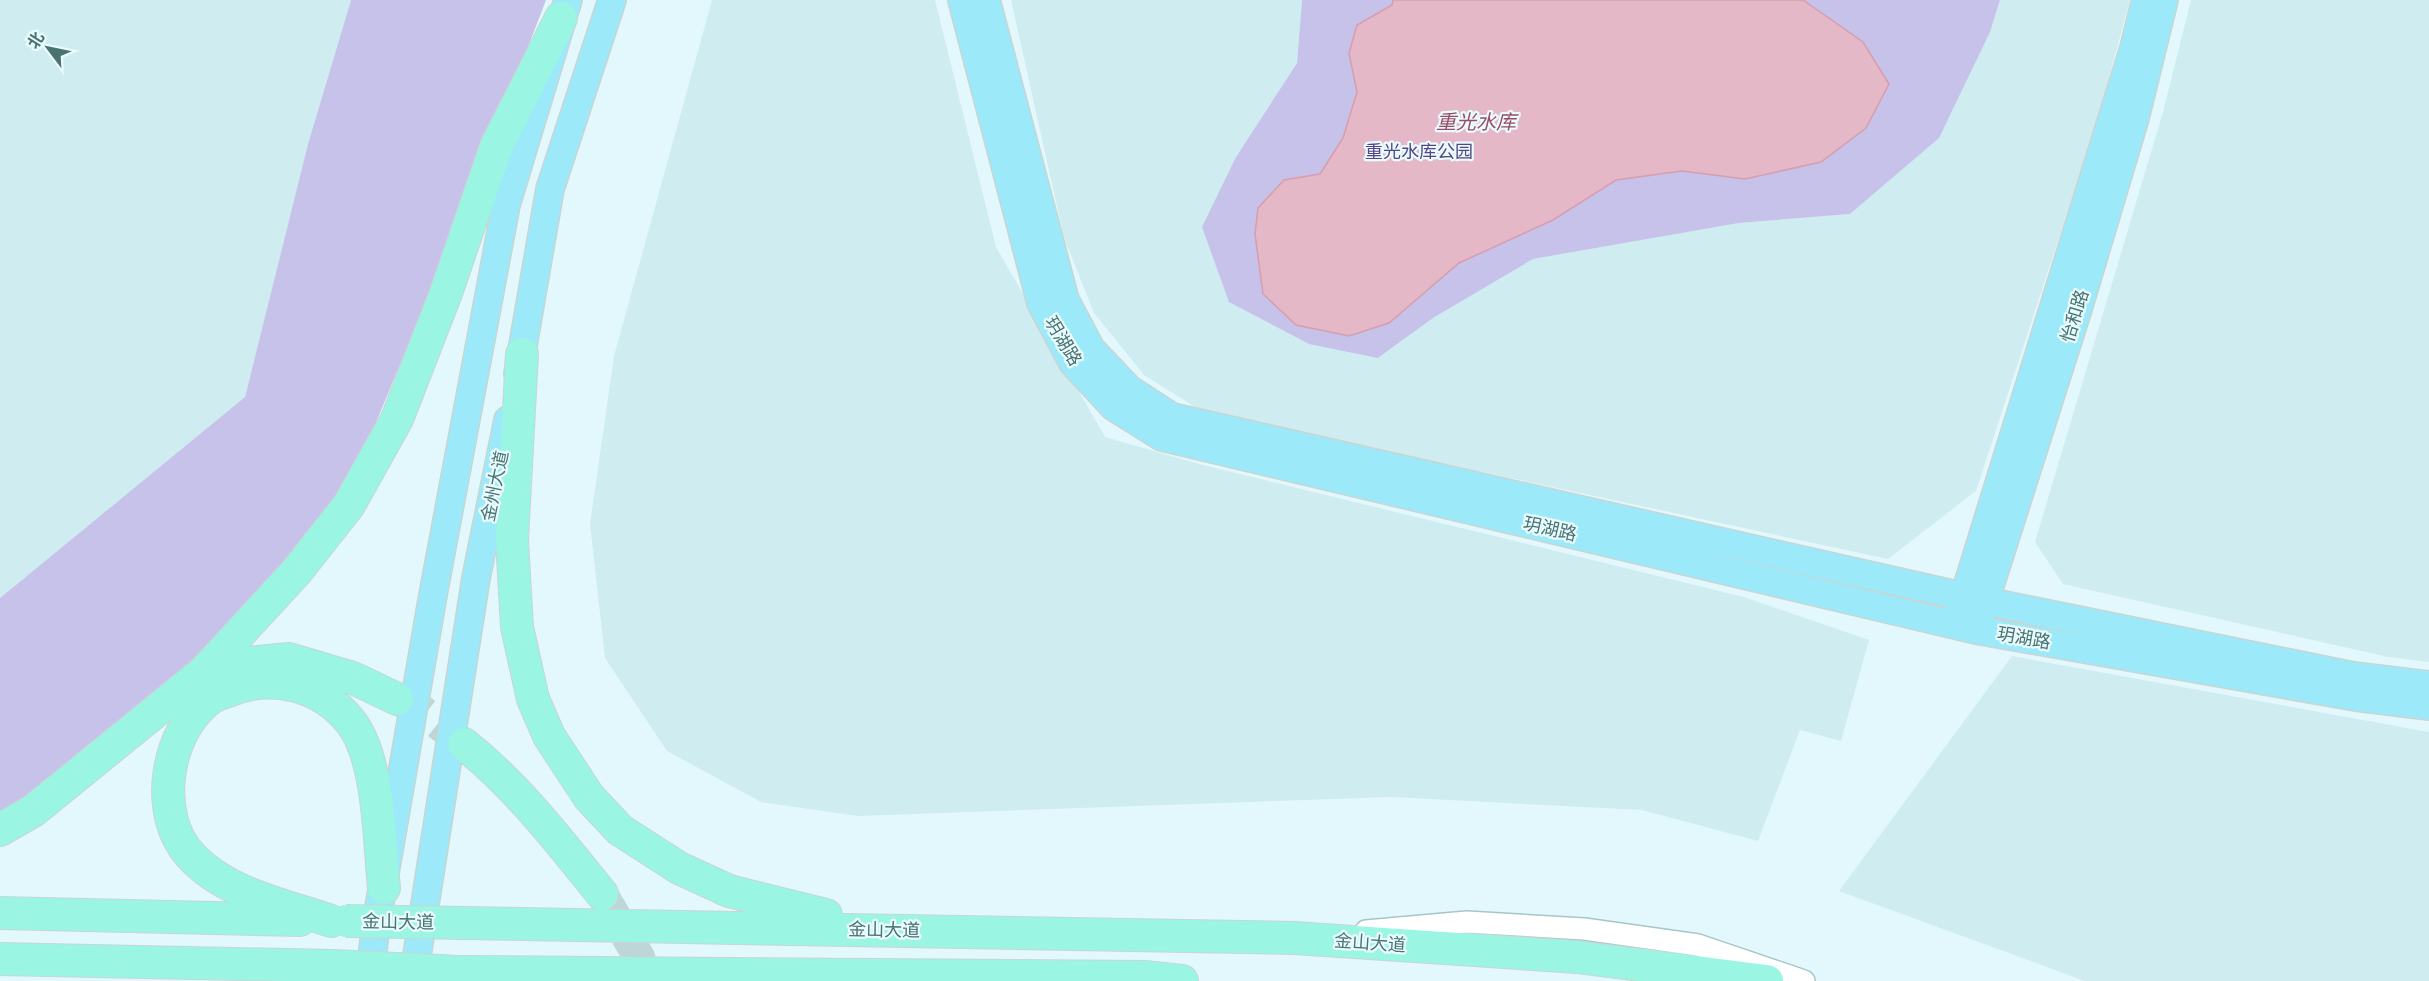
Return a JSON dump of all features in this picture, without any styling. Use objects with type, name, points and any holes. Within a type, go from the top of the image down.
[{"type":"highway","points":[[0,830],[33,811],[204,672],[297,571],[349,505],[397,419],[446,293],[496,147],[564,9]]},
{"type":"highway","points":[[522,354],[512,540],[517,627],[533,699],[549,736],[589,797],[620,830],[679,868],[729,891],[787,907],[894,930]]},
{"type":"highway","points":[[204,672],[232,664],[289,659],[353,678],[397,699]]},
{"type":"highway","points":[[338,921],[252,894],[219,879],[191,856],[175,830],[168,804],[170,770],[177,742],[189,721],[211,698],[242,685],[278,682],[307,688],[329,701],[351,722],[370,762],[384,888]]},
{"type":"highway","points":[[464,744],[492,766],[536,812],[602,894]]},
{"type":"highway","name":"金山大道","points":[[0,914],[1294,938],[1577,957],[1767,981]]},
{"type":"highway","points":[[0,959],[323,966],[484,975],[1182,981]]},
{"type":"highway","points":[[230,981],[323,966]]},
{"type":"main road","name":"金州大道","points":[[413,981],[476,578],[522,354],[550,189],[612,0]]},
{"type":"main road","name":"玥湖路","points":[[962,0],[1041,303],[1073,363],[1114,407],[1162,437],[1966,627],[2355,697],[2429,706]]},
{"type":"main road","name":"玥湖路","points":[[986,0],[1065,300],[1091,349],[1129,389],[1172,417],[1975,599],[2353,676],[2429,685]]},
{"type":"main road","name":"怡和路","points":[[1975,599],[2134,48],[2145,0]]},
{"type":"main road","name":"怡和路","points":[[1966,627],[2081,300],[2135,118],[2164,0]]},
{"type":"main road","points":[[369,981],[431,606],[506,205],[564,9]]},
{"type":"lane","points":[[1294,938],[1467,922],[1584,929],[1698,945],[1804,981]]},
{"type":"shaded area","points":[[0,0],[351,0],[308,144],[245,397],[0,598]]},
{"type":"shaded area","points":[[712,0],[935,0],[996,247],[1105,437],[1203,465],[1744,597],[1869,640],[1841,741],[1800,730],[1758,841],[1642,810],[1391,797],[858,816],[761,802],[667,751],[605,658],[590,524],[614,356]]},
{"type":"shaded area","points":[[1011,0],[1302,0],[1297,63],[1236,157],[1378,358],[1433,318],[1533,259],[1739,223],[1850,214],[1990,32],[2000,0],[2130,0],[2098,119],[1976,491],[1888,559],[1203,412],[1144,375],[1094,313],[1064,238]]},
{"type":"shaded area","points":[[2191,0],[2429,0],[2429,662],[2388,657],[2063,584],[2035,542],[2163,112]]},
{"type":"shaded area","points":[[2012,656],[2429,732],[2429,981],[2085,981],[1839,891]]},
{"type":"green space","points":[[351,0],[546,0],[488,151],[361,459],[337,502],[269,593],[143,709],[0,821],[0,598],[245,397],[308,144]]},
{"type":"green space","name":"重光水库","points":[[1302,0],[2000,0],[1990,32],[1939,138],[1850,214],[1739,223],[1533,259],[1433,318],[1378,358],[1309,344],[1229,302],[1202,227],[1236,157],[1297,63]]},
{"type":"water","name":"重光水库","points":[[1393,0],[1803,0],[1863,42],[1889,84],[1866,128],[1821,162],[1745,179],[1682,171],[1616,180],[1553,220],[1459,263],[1389,323],[1349,336],[1296,325],[1263,294],[1255,234],[1258,208],[1284,180],[1320,174],[1343,138],[1357,92],[1349,53],[1357,25],[1392,5]]},
{"type":"tunnel","points":[[397,699],[422,711],[464,744]]},
{"type":"tunnel","points":[[602,894],[639,957],[646,981]]},
{"type":"park label","name":"重光水库公园","points":[[1419,152]]}]
